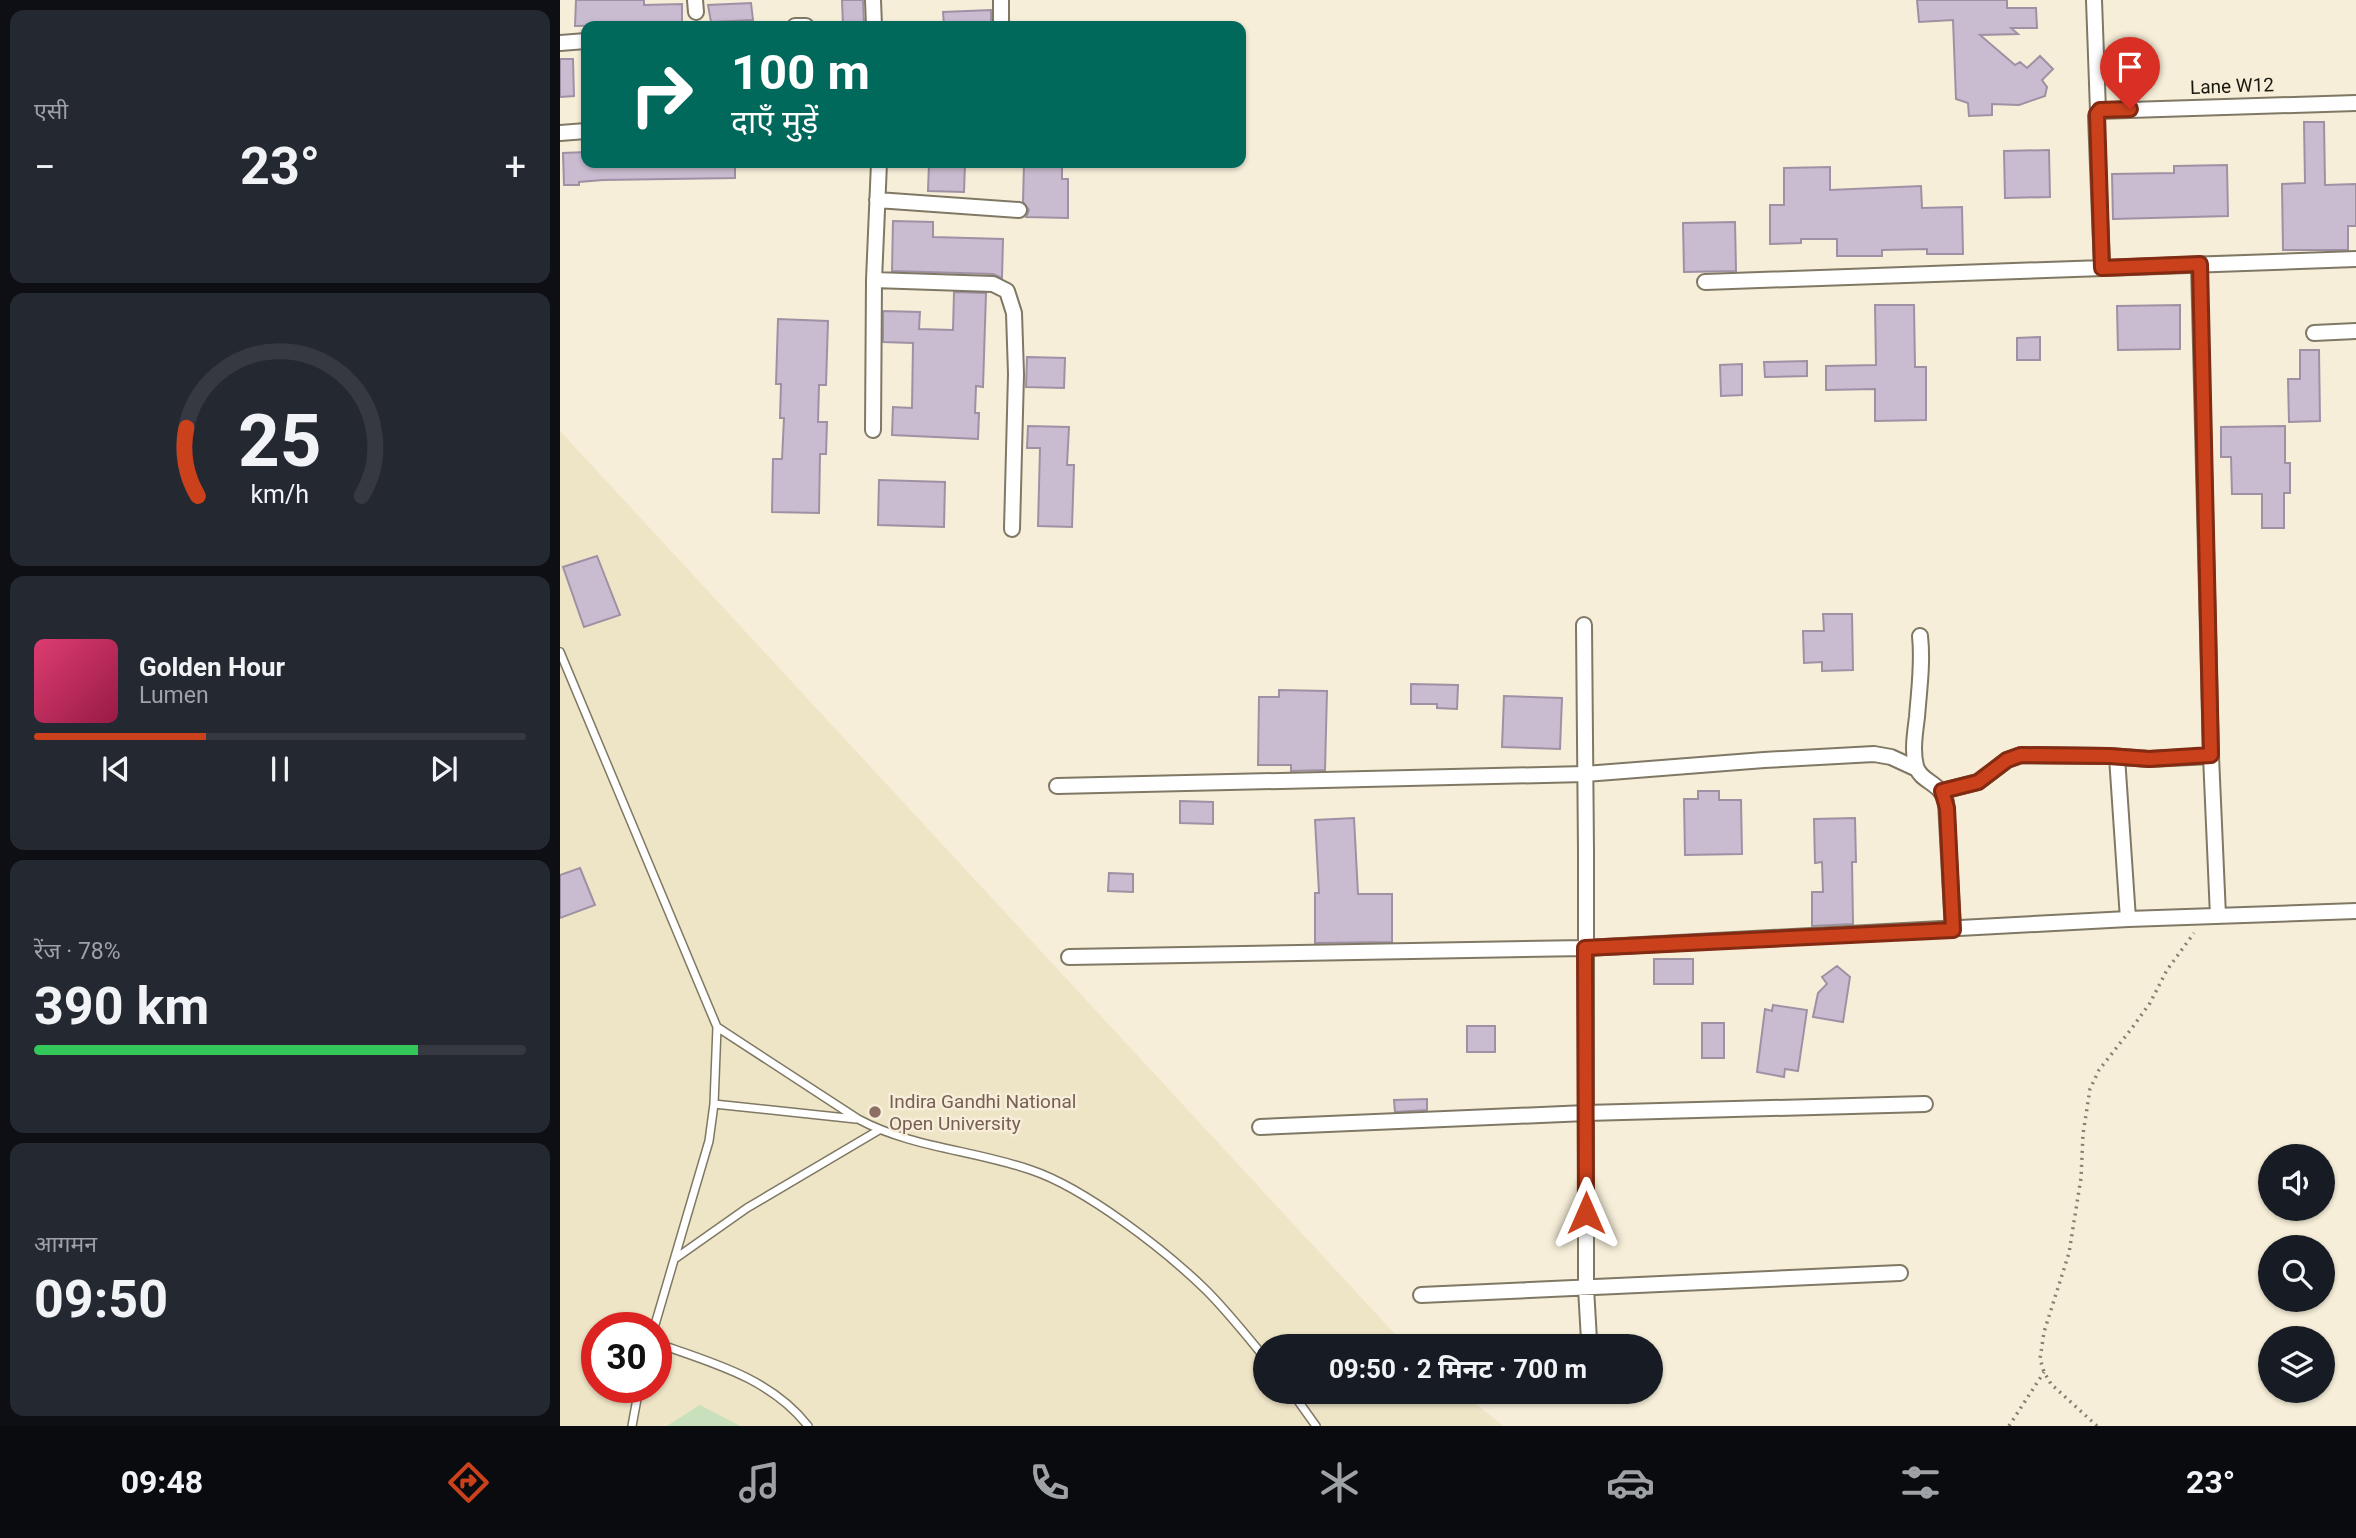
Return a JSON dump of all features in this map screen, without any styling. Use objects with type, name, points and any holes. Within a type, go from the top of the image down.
[{"type":"street","points":[[873,0],[874,21]]},
{"type":"street","points":[[1001,0],[1001,21]]},
{"type":"street","points":[[2094,0],[2102,268]]},
{"type":"street","points":[[560,43],[581,41]]},
{"type":"street","name":"Lane W12","points":[[2098,111],[2356,103]]},
{"type":"street","points":[[560,133],[581,131]]},
{"type":"street","points":[[873,430],[874,280],[879,168]]},
{"type":"street","points":[[877,200],[1018,210]]},
{"type":"street","points":[[1705,282],[2356,259]]},
{"type":"street","points":[[2200,264],[2211,755],[2211,916]]},
{"type":"street","points":[[874,280],[993,284],[1007,291],[1014,313],[1016,374],[1012,529]]},
{"type":"street","points":[[2314,333],[2356,331]]},
{"type":"street","points":[[1584,625],[1588,1334]]},
{"type":"street","points":[[1920,636],[1922,658],[1915,751],[1917,769],[1942,791],[1947,808],[1953,930]]},
{"type":"street","points":[[1057,786],[1585,774],[1874,754],[1891,757],[1917,769]]},
{"type":"street","points":[[1942,791],[1978,782],[2007,760],[2021,755],[2149,759],[2211,755]]},
{"type":"street","points":[[2117,757],[2128,919]]},
{"type":"street","points":[[1069,957],[1585,948],[2128,919],[2356,911]]},
{"type":"street","points":[[1260,1127],[1586,1113],[1925,1104]]},
{"type":"street","points":[[1421,1295],[1900,1273]]},
{"type":"lane","points":[[560,652],[717,1027],[714,1104],[709,1141],[659,1312]]},
{"type":"lane","points":[[717,1027],[879,1130],[908,1140],[1015,1165],[1058,1182],[1090,1200],[1165,1255],[1205,1290],[1253,1344]]},
{"type":"lane","points":[[714,1104],[858,1119]]},
{"type":"lane","points":[[676,1259],[747,1208],[879,1130]]},
{"type":"lane","points":[[672,1348],[747,1376],[777,1396],[808,1426]]},
{"type":"lane","points":[[632,1426],[636,1403]]},
{"type":"lane","points":[[1301,1404],[1317,1426]]},
{"type":"path","points":[[2097,1426],[2051,1384],[2040,1359],[2044,1332],[2069,1253],[2090,1089],[2099,1070],[2138,1020],[2167,970],[2211,916]]},
{"type":"path","points":[[2009,1426],[2044,1372]]},
{"type":"shaded area","name":"Indira Gandhi National Open University","points":[[560,431],[1395,1334],[1253,1334],[1253,1404],[1477,1404],[1503,1426],[560,1426]]},
{"type":"green space","points":[[700,1405],[740,1426],[667,1426]]},
{"type":"building","points":[[576,0],[644,0],[644,5],[682,4],[682,21],[581,21],[581,26],[575,26]]},
{"type":"building","points":[[842,0],[863,0],[864,21],[843,21]]},
{"type":"building","points":[[1917,0],[2007,0],[2007,8],[2036,8],[2037,28],[2011,28],[2018,34],[1980,35],[2015,65],[2020,62],[2027,68],[2040,56],[2053,69],[2042,80],[2047,87],[2045,96],[2019,105],[1992,104],[1992,115],[1969,116],[1968,103],[1956,99],[1953,20],[1919,22]]},
{"type":"building","points":[[751,3],[753,20],[711,21],[708,5]]},
{"type":"building","points":[[991,10],[991,21],[944,21],[943,12]]},
{"type":"building","points":[[560,59],[573,59],[574,96],[560,97]]},
{"type":"building","points":[[2304,122],[2324,122],[2325,185],[2356,184],[2356,226],[2348,226],[2348,250],[2283,250],[2282,184],[2305,183]]},
{"type":"building","points":[[2049,150],[2050,197],[2005,198],[2004,151]]},
{"type":"building","points":[[581,152],[581,168],[735,168],[735,178],[603,180],[564,185],[563,153]]},
{"type":"building","points":[[2227,165],[2228,216],[2113,219],[2112,174],[2174,173],[2174,166]]},
{"type":"building","points":[[1830,167],[1830,190],[1921,186],[1922,208],[1962,207],[1963,254],[1927,254],[1927,249],[1882,250],[1882,256],[1837,256],[1837,239],[1801,239],[1801,243],[1770,244],[1770,205],[1784,205],[1784,168]]},
{"type":"building","points":[[929,168],[965,168],[964,192],[928,191]]},
{"type":"building","points":[[1024,168],[1062,168],[1062,179],[1068,179],[1068,218],[1026,217],[1029,210],[1023,202]]},
{"type":"building","points":[[893,221],[933,222],[933,237],[1003,239],[1002,278],[993,274],[892,271]]},
{"type":"building","points":[[1735,222],[1736,271],[1684,272],[1683,223]]},
{"type":"building","points":[[954,292],[986,293],[983,387],[976,386],[978,439],[892,435],[893,407],[912,408],[913,343],[883,342],[883,311],[920,312],[919,329],[953,330]]},
{"type":"building","points":[[1875,305],[1914,305],[1915,367],[1926,367],[1926,420],[1875,421],[1875,389],[1826,390],[1826,366],[1876,365]]},
{"type":"building","points":[[2180,305],[2180,349],[2118,350],[2117,306]]},
{"type":"building","points":[[778,319],[828,321],[826,385],[819,385],[818,422],[827,422],[826,454],[820,454],[819,513],[772,512],[773,459],[782,459],[784,418],[780,418],[781,384],[776,384]]},
{"type":"building","points":[[2040,337],[2040,360],[2017,360],[2017,338]]},
{"type":"building","points":[[2300,350],[2319,350],[2320,421],[2289,422],[2288,379],[2300,379]]},
{"type":"building","points":[[1027,357],[1065,358],[1064,388],[1026,387]]},
{"type":"building","points":[[1807,361],[1807,376],[1765,377],[1764,362]]},
{"type":"building","points":[[1742,364],[1742,395],[1721,396],[1720,365]]},
{"type":"building","points":[[1028,426],[1069,427],[1067,465],[1074,465],[1072,527],[1038,526],[1040,448],[1027,448]]},
{"type":"building","points":[[2285,426],[2285,463],[2290,463],[2290,493],[2284,493],[2284,528],[2262,528],[2262,494],[2232,494],[2231,457],[2221,457],[2221,427]]},
{"type":"building","points":[[879,480],[945,482],[944,527],[878,525]]},
{"type":"building","points":[[597,556],[620,615],[584,627],[563,567]]},
{"type":"building","points":[[1823,614],[1852,614],[1853,670],[1822,671],[1822,662],[1804,663],[1803,631],[1824,631]]},
{"type":"building","points":[[1411,684],[1458,685],[1457,709],[1437,708],[1437,704],[1411,704]]},
{"type":"building","points":[[1279,690],[1327,691],[1325,770],[1291,771],[1291,765],[1258,765],[1259,697],[1279,697]]},
{"type":"building","points":[[1504,696],[1562,698],[1560,749],[1502,747]]},
{"type":"building","points":[[1698,791],[1719,791],[1719,800],[1741,800],[1742,854],[1685,855],[1684,799],[1698,799]]},
{"type":"building","points":[[1180,801],[1213,802],[1213,824],[1180,823]]},
{"type":"building","points":[[1354,818],[1358,894],[1392,894],[1392,942],[1315,943],[1315,893],[1319,893],[1315,820]]},
{"type":"building","points":[[1855,818],[1856,862],[1852,862],[1853,924],[1812,926],[1812,892],[1823,892],[1822,862],[1815,863],[1814,819]]},
{"type":"building","points":[[580,868],[595,905],[560,918],[560,875]]},
{"type":"building","points":[[1109,873],[1133,874],[1133,892],[1108,891]]},
{"type":"building","points":[[1654,959],[1693,959],[1693,984],[1654,984]]},
{"type":"building","points":[[1837,966],[1850,977],[1843,1022],[1813,1017],[1818,993],[1827,984],[1822,977]]},
{"type":"building","points":[[1773,1005],[1807,1010],[1798,1071],[1785,1069],[1784,1077],[1757,1072],[1765,1009],[1772,1011]]},
{"type":"building","points":[[1702,1023],[1724,1023],[1724,1058],[1702,1058]]},
{"type":"building","points":[[1467,1026],[1495,1026],[1495,1052],[1467,1052]]},
{"type":"building","points":[[1427,1099],[1427,1110],[1395,1112],[1394,1100]]},
{"type":"place","name":"Indira Gandhi National Open University","points":[[875,1112]]},
{"type":"route","points":[[1586,1213],[1585,948],[1953,930],[1947,802],[1942,791],[1978,782],[2007,760],[2021,755],[2149,759],[2211,755],[2200,264],[2102,268],[2097,114],[2100,110],[2130,109]]}]
